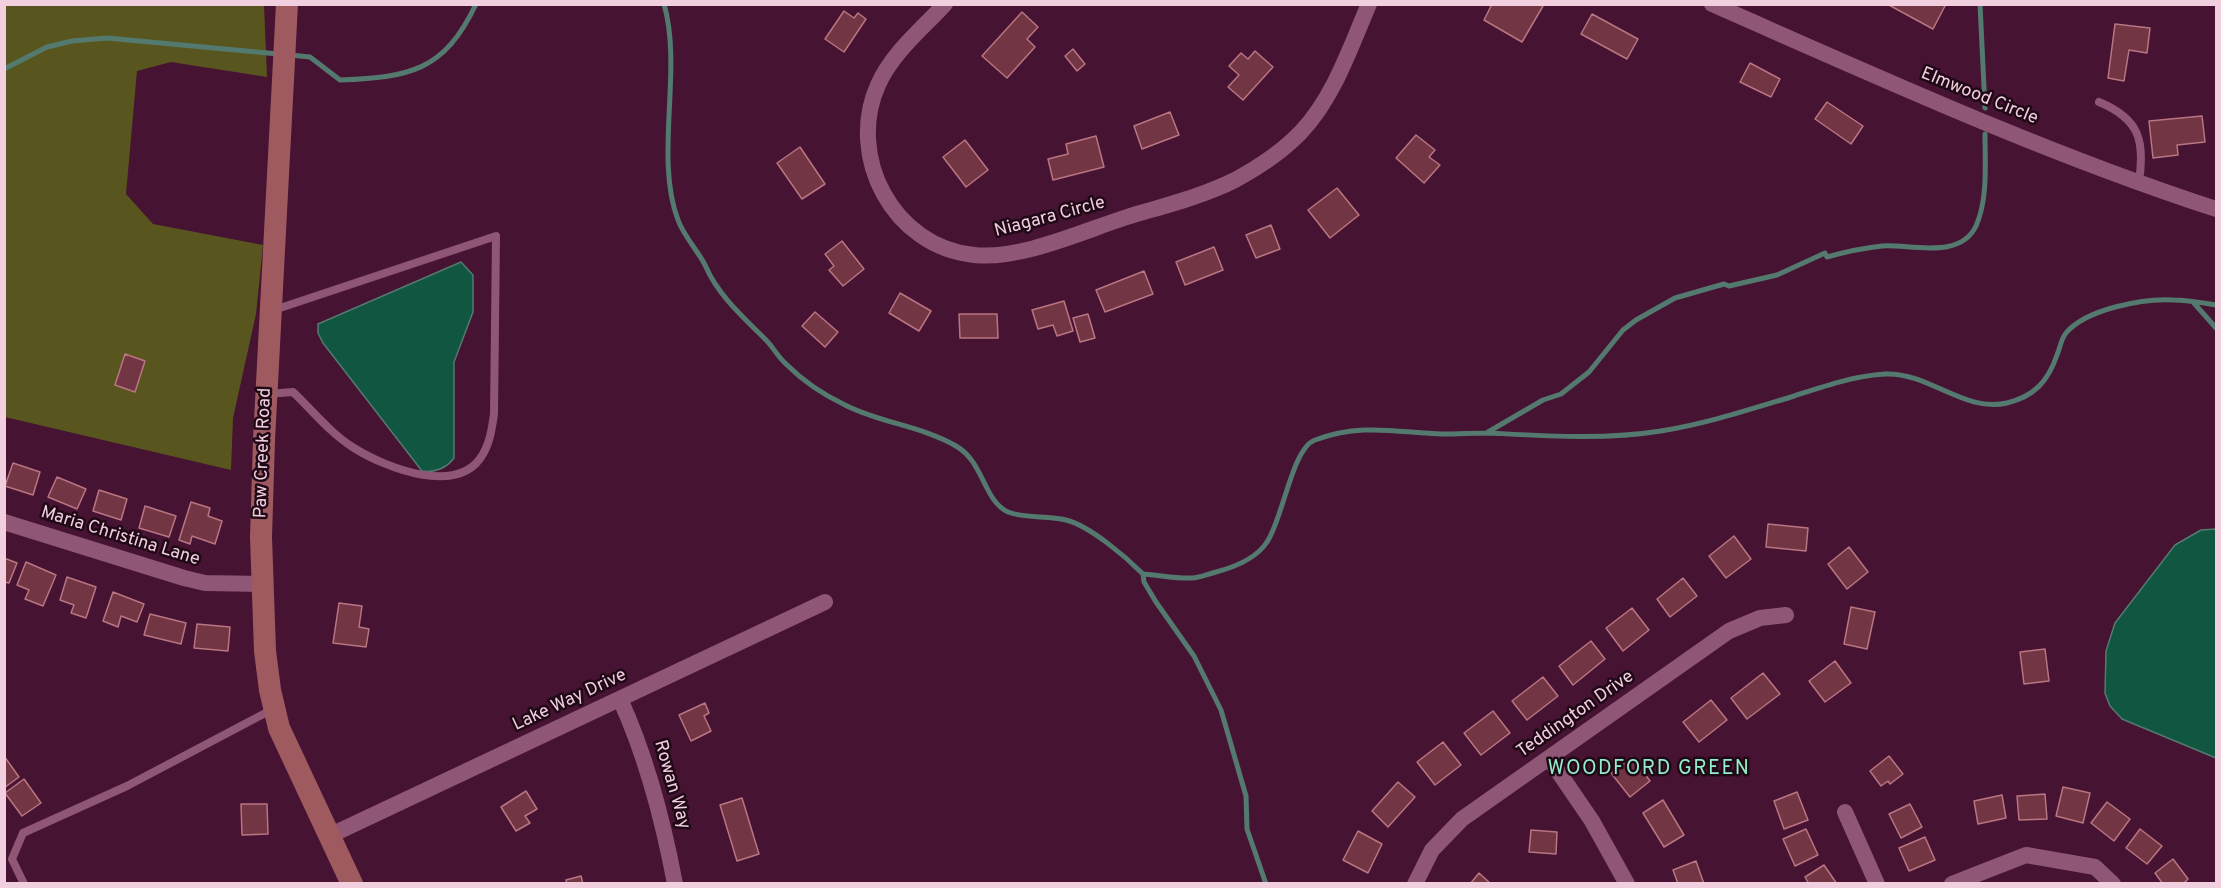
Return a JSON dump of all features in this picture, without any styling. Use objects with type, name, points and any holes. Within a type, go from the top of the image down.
[{"type":"street","name":"Niagara Circle","points":[[945,4],[892,61],[879,83],[871,104],[867,128],[870,161],[884,196],[903,221],[920,236],[951,250],[984,255],[1005,253],[1045,243],[1199,194],[1265,163],[1301,131],[1320,107],[1339,75],[1370,4]]},
{"type":"street","name":"Elmwood Circle","points":[[1712,4],[1733,9],[1913,93],[2139,182],[2217,209]]},
{"type":"street","name":"Paw Creek Road","points":[[287,13],[266,394],[262,584],[266,651],[274,709],[294,763],[331,835],[352,884]]},
{"type":"street","name":"Maria Christina Lane","points":[[4,522],[184,578],[205,583],[262,584]]},
{"type":"street","name":"Lake Way Drive","points":[[331,835],[825,602]]},
{"type":"street","name":"Teddington Drive","points":[[1415,884],[1432,850],[1447,832],[1549,758],[1729,631],[1761,618],[1786,615]]},
{"type":"street","name":"Rowan Way","points":[[620,699],[637,737],[650,777],[675,884]]},
{"type":"street","points":[[1549,758],[1592,821],[1627,884]]},
{"type":"street","points":[[1845,812],[1877,884]]},
{"type":"street","points":[[1952,884],[2026,855],[2095,867],[2113,884]]},
{"type":"lane","points":[[2099,102],[2125,116],[2136,129],[2142,144],[2139,182]]},
{"type":"lane","points":[[266,394],[293,392],[331,430],[354,448],[383,463],[439,478],[466,471],[483,456],[490,438],[494,414],[496,236],[270,312]]},
{"type":"lane","points":[[24,884],[12,860],[23,833],[127,786],[274,709]]},
{"type":"shaded area","points":[[5,5],[264,5],[267,77],[171,62],[137,71],[126,194],[153,224],[263,245],[256,314],[233,418],[231,470],[5,417]]},
{"type":"shaded area","points":[[461,262],[473,275],[473,312],[454,362],[454,458],[440,469],[422,471],[323,343],[318,333],[318,324]]},
{"type":"shaded area","points":[[2216,529],[2216,758],[2122,719],[2110,706],[2105,693],[2106,651],[2115,623],[2175,545],[2201,530]]},
{"type":"building","points":[[1492,4],[1540,4],[1543,6],[1522,42],[1484,20]]},
{"type":"building","points":[[1887,4],[1946,4],[1933,29]]},
{"type":"building","points":[[844,11],[854,18],[858,13],[866,19],[844,52],[825,39]]},
{"type":"building","points":[[1022,12],[1038,27],[1027,39],[1035,47],[1007,78],[982,56]]},
{"type":"building","points":[[1592,14],[1638,39],[1627,59],[1581,34]]},
{"type":"building","points":[[2115,24],[2150,28],[2147,53],[2129,50],[2124,81],[2108,78]]},
{"type":"building","points":[[1073,49],[1085,64],[1077,71],[1065,56]]},
{"type":"building","points":[[1255,51],[1273,67],[1243,100],[1228,87],[1239,75],[1229,66],[1241,53],[1248,59]]},
{"type":"building","points":[[1750,63],[1780,79],[1771,97],[1740,82]]},
{"type":"building","points":[[1827,102],[1863,126],[1851,144],[1815,119]]},
{"type":"building","points":[[1170,112],[1179,135],[1142,149],[1134,126]]},
{"type":"building","points":[[2202,116],[2205,142],[2177,145],[2178,155],[2153,158],[2149,121]]},
{"type":"building","points":[[1416,135],[1435,150],[1429,157],[1440,165],[1424,183],[1396,158]]},
{"type":"building","points":[[1096,136],[1104,167],[1053,180],[1048,159],[1068,154],[1066,144]]},
{"type":"building","points":[[965,140],[988,170],[966,187],[943,157]]},
{"type":"building","points":[[800,147],[825,184],[802,199],[777,163]]},
{"type":"building","points":[[1337,188],[1359,215],[1330,238],[1308,210]]},
{"type":"building","points":[[1271,225],[1280,249],[1256,258],[1246,235]]},
{"type":"building","points":[[842,241],[864,269],[843,286],[829,270],[834,266],[825,254]]},
{"type":"building","points":[[1214,247],[1223,270],[1185,285],[1176,262]]},
{"type":"building","points":[[1144,271],[1153,294],[1105,312],[1096,290]]},
{"type":"building","points":[[900,293],[931,311],[919,331],[889,313]]},
{"type":"building","points":[[1064,301],[1073,331],[1057,336],[1053,325],[1038,329],[1032,310]]},
{"type":"building","points":[[815,312],[838,332],[825,347],[802,326]]},
{"type":"building","points":[[959,314],[997,314],[998,338],[960,338]]},
{"type":"building","points":[[1088,314],[1095,338],[1080,342],[1073,318]]},
{"type":"building","points":[[125,354],[145,361],[135,392],[115,385]]},
{"type":"building","points":[[13,463],[40,472],[33,495],[5,486]]},
{"type":"building","points":[[57,477],[86,489],[77,509],[48,497]]},
{"type":"building","points":[[99,490],[127,499],[121,520],[93,511]]},
{"type":"building","points":[[191,502],[210,508],[208,516],[222,521],[215,544],[192,536],[190,544],[179,540]]},
{"type":"building","points":[[145,506],[176,516],[169,537],[139,528]]},
{"type":"building","points":[[1768,524],[1808,528],[1806,551],[1766,547]]},
{"type":"building","points":[[1734,536],[1751,559],[1726,578],[1709,556]]},
{"type":"building","points":[[1849,547],[1868,572],[1847,589],[1828,564]]},
{"type":"building","points":[[4,558],[17,563],[9,583],[4,582]]},
{"type":"building","points":[[26,562],[56,575],[43,606],[25,599],[29,590],[17,585]]},
{"type":"building","points":[[67,577],[96,587],[86,618],[71,613],[74,605],[60,600]]},
{"type":"building","points":[[1683,578],[1697,596],[1670,617],[1657,599]]},
{"type":"building","points":[[113,592],[144,604],[137,622],[121,616],[118,627],[103,621]]},
{"type":"building","points":[[339,603],[362,606],[359,627],[369,629],[366,647],[333,643]]},
{"type":"building","points":[[1851,607],[1875,612],[1867,649],[1844,644]]},
{"type":"building","points":[[1632,608],[1649,630],[1623,651],[1606,628]]},
{"type":"building","points":[[150,614],[186,623],[181,644],[144,635]]},
{"type":"building","points":[[197,624],[230,627],[228,651],[194,648]]},
{"type":"building","points":[[1591,641],[1605,659],[1573,685],[1559,666]]},
{"type":"building","points":[[2045,649],[2049,681],[2024,684],[2020,652]]},
{"type":"building","points":[[1835,661],[1851,683],[1825,702],[1809,681]]},
{"type":"building","points":[[1763,673],[1780,694],[1747,719],[1731,698]]},
{"type":"building","points":[[1543,677],[1558,696],[1527,720],[1512,701]]},
{"type":"building","points":[[1711,700],[1727,720],[1699,742],[1683,722]]},
{"type":"building","points":[[705,703],[709,713],[704,716],[711,731],[691,741],[679,715]]},
{"type":"building","points":[[1493,711],[1510,733],[1481,755],[1464,733]]},
{"type":"building","points":[[1443,742],[1461,765],[1435,785],[1417,762]]},
{"type":"building","points":[[4,756],[19,777],[4,788]]},
{"type":"building","points":[[1889,756],[1903,774],[1890,784],[1888,781],[1881,786],[1870,771]]},
{"type":"building","points":[[1632,757],[1650,781],[1630,797],[1611,773]]},
{"type":"building","points":[[24,779],[41,803],[22,816],[5,793]]},
{"type":"building","points":[[1398,782],[1415,797],[1388,827],[1372,811]]},
{"type":"building","points":[[2063,787],[2090,793],[2083,823],[2056,816]]},
{"type":"building","points":[[526,791],[537,809],[525,816],[530,823],[516,831],[501,807]]},
{"type":"building","points":[[1797,792],[1808,820],[1784,829],[1774,801]]},
{"type":"building","points":[[2045,794],[2047,819],[2019,820],[2017,796]]},
{"type":"building","points":[[2002,795],[2006,818],[1978,824],[1974,801]]},
{"type":"building","points":[[742,798],[759,854],[737,861],[720,805]]},
{"type":"building","points":[[1663,800],[1684,835],[1664,847],[1643,813]]},
{"type":"building","points":[[2107,802],[2130,819],[2114,841],[2091,823]]},
{"type":"building","points":[[241,804],[267,804],[268,834],[242,835]]},
{"type":"building","points":[[1910,804],[1922,827],[1901,838],[1889,814]]},
{"type":"building","points":[[1806,829],[1818,855],[1795,866],[1783,839]]},
{"type":"building","points":[[2140,829],[2162,846],[2147,864],[2126,848]]},
{"type":"building","points":[[1531,830],[1557,832],[1556,854],[1529,852]]},
{"type":"building","points":[[1358,831],[1382,844],[1368,873],[1343,860]]},
{"type":"building","points":[[1925,837],[1935,860],[1909,871],[1899,848]]},
{"type":"building","points":[[2173,859],[2188,879],[2183,884],[2163,884],[2155,873]]},
{"type":"building","points":[[1696,861],[1704,884],[1678,884],[1673,870]]},
{"type":"building","points":[[1824,865],[1837,884],[1809,884],[1805,877]]},
{"type":"building","points":[[1479,873],[1491,884],[1470,884]]},
{"type":"building","points":[[581,876],[583,884],[567,884],[566,880]]},
{"type":"waterway","points":[[290,55],[310,57],[340,80],[405,73],[437,57],[451,44],[464,27],[476,4]]},
{"type":"waterway","points":[[664,4],[671,57],[668,141],[671,195],[678,220],[717,287],[783,361],[814,387],[858,411],[929,434],[956,446],[972,461],[993,499],[1008,512],[1076,523],[1107,543],[1143,574],[1144,582],[1156,602],[1194,656],[1221,710],[1246,796],[1247,829],[1266,884]]},
{"type":"waterway","points":[[1980,4],[1985,108]]},
{"type":"waterway","points":[[4,69],[47,47],[72,41],[107,38],[278,54]]},
{"type":"waterway","points":[[1488,432],[1543,400],[1561,394],[1589,372],[1623,330],[1675,298],[1724,284],[1729,286],[1777,275],[1825,253],[1827,257],[1882,246],[1947,247],[1969,237],[1980,216],[1982,204],[1985,181],[1985,134]]},
{"type":"waterway","points":[[1143,574],[1195,578],[1230,568],[1251,558],[1267,542],[1273,531],[1300,456],[1315,440],[1332,435],[1363,430],[1576,436],[1640,434],[1710,421],[1837,382],[1885,374],[1917,379],[1976,402],[1991,405],[2007,403],[2033,392],[2045,380],[2064,335],[2087,317],[2101,311],[2147,301],[2179,300],[2216,305]]},
{"type":"waterway","points":[[2193,302],[2216,328]]},
{"type":"district","name":"WOODFORD GREEN","points":[[1649,770]]}]
